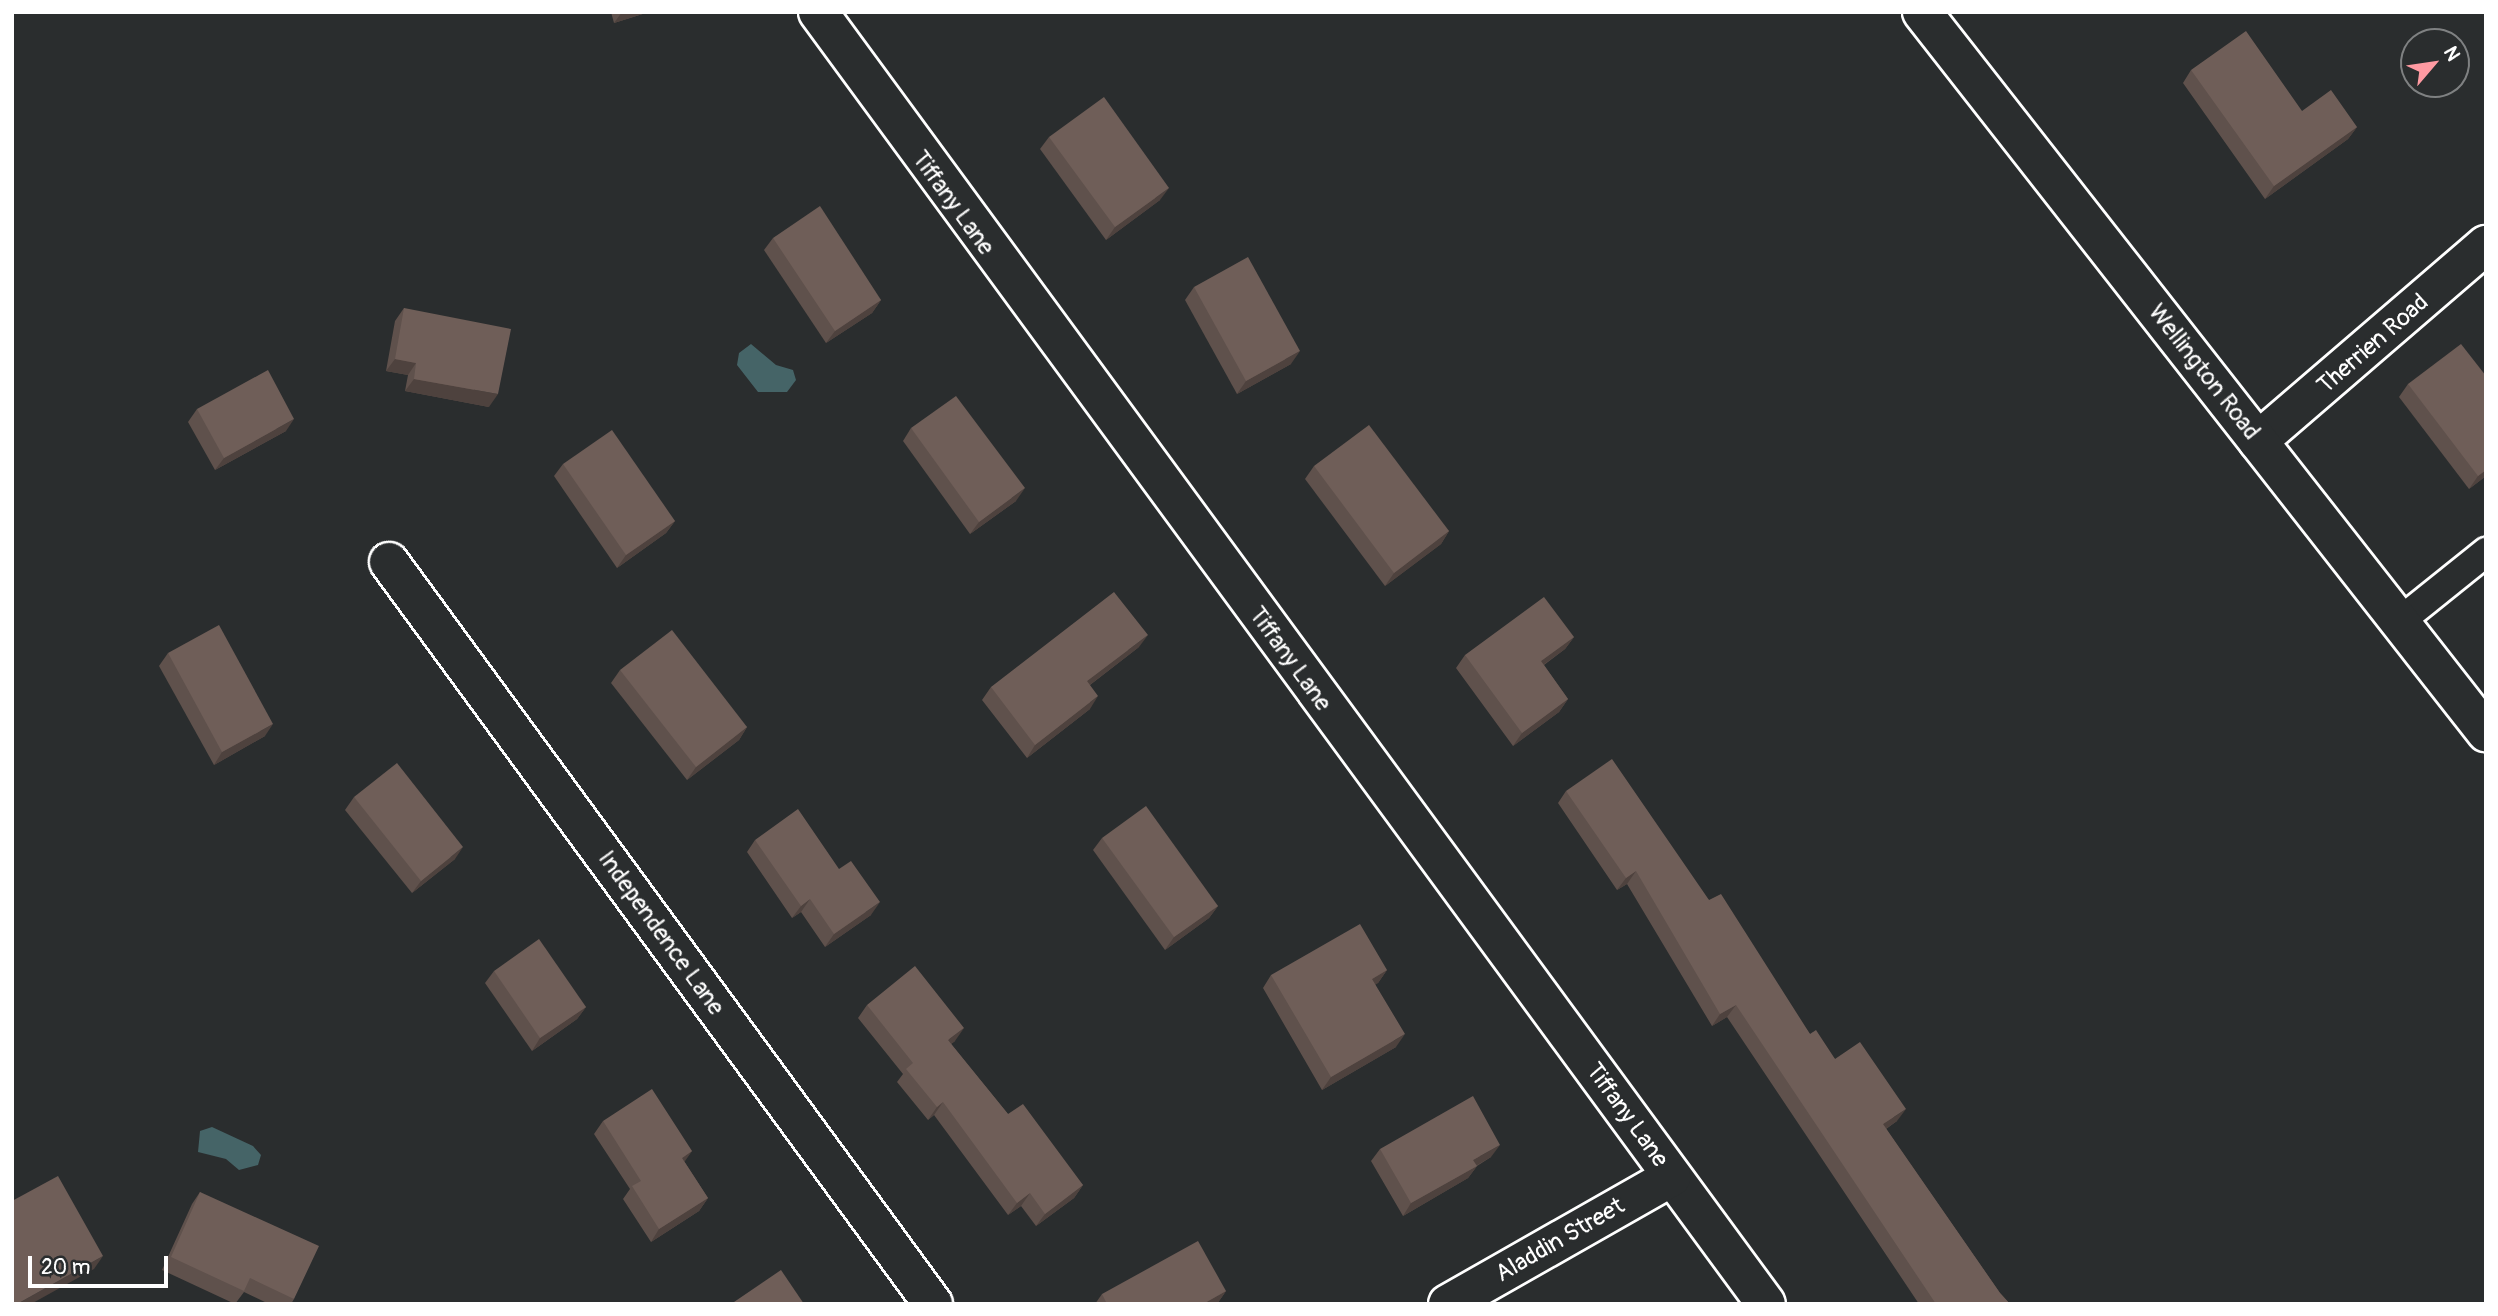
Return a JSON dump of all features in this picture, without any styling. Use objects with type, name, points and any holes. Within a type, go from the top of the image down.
[{"type":"street","name":"Tiffany Lane","points":[[818,12],[1766,1304]]},
{"type":"street","name":"Wellington Road","points":[[1922,12],[2486,732]]},
{"type":"street","name":"Therrien Road","points":[[2258,441],[2486,245]]},
{"type":"street","name":"Independence Lane","points":[[389,562],[933,1304]]},
{"type":"street","name":"Aladdin Street","points":[[1448,1304],[1672,1177]]},
{"type":"lane","points":[[2399,622],[2486,552]]},
{"type":"water","points":[[751,344],[776,365],[793,370],[796,380],[787,392],[758,392],[737,365],[739,353]]},
{"type":"water","points":[[212,1127],[253,1146],[261,1155],[258,1165],[239,1170],[226,1159],[198,1152],[200,1131]]},
{"type":"building","points":[[2246,31],[2302,111],[2331,90],[2357,127],[2274,186],[2191,70]]},
{"type":"building","points":[[1104,97],[1169,188],[1115,227],[1049,137]]},
{"type":"building","points":[[820,206],[881,300],[835,331],[773,238]]},
{"type":"building","points":[[1248,257],[1300,351],[1246,381],[1194,287]]},
{"type":"building","points":[[404,308],[511,329],[498,394],[414,379],[416,363],[395,359]]},
{"type":"building","points":[[2461,344],[2486,376],[2486,470],[2478,476],[2408,384]]},
{"type":"building","points":[[268,370],[294,419],[224,458],[197,409]]},
{"type":"building","points":[[956,396],[1025,488],[979,522],[911,428]]},
{"type":"building","points":[[1369,425],[1449,531],[1394,573],[1314,466]]},
{"type":"building","points":[[612,430],[675,521],[626,555],[563,464]]},
{"type":"building","points":[[1114,592],[1148,635],[1087,681],[1098,696],[1035,745],[991,687]]},
{"type":"building","points":[[1544,597],[1574,637],[1541,661],[1568,699],[1522,733],[1465,655]]},
{"type":"building","points":[[219,625],[273,724],[222,752],[168,653]]},
{"type":"building","points":[[672,630],[747,727],[696,767],[620,670]]},
{"type":"building","points":[[1612,759],[1709,900],[1721,894],[1810,1034],[1816,1030],[1835,1059],[1860,1042],[1906,1109],[1883,1124],[2010,1304],[1936,1304],[1736,1005],[1720,1014],[1636,871],[1626,878],[1566,791]]},
{"type":"building","points":[[397,763],[463,847],[421,881],[354,797]]},
{"type":"building","points":[[1146,806],[1218,906],[1174,937],[1102,838]]},
{"type":"building","points":[[798,809],[839,869],[851,861],[880,902],[834,934],[810,899],[801,906],[755,840]]},
{"type":"building","points":[[1360,924],[1387,970],[1372,979],[1405,1034],[1331,1077],[1271,975]]},
{"type":"building","points":[[539,939],[586,1007],[540,1038],[494,971]]},
{"type":"building","points":[[915,966],[964,1028],[948,1040],[1008,1114],[1023,1104],[1083,1185],[1045,1214],[1030,1193],[1017,1203],[943,1102],[937,1107],[906,1069],[913,1063],[867,1005]]},
{"type":"building","points":[[652,1089],[692,1151],[682,1158],[708,1198],[659,1229],[632,1186],[641,1181],[603,1121]]},
{"type":"building","points":[[1473,1096],[1500,1145],[1473,1160],[1477,1166],[1411,1203],[1380,1149]]},
{"type":"building","points":[[58,1176],[103,1256],[17,1304],[12,1304],[12,1201]]},
{"type":"building","points":[[200,1192],[319,1246],[294,1299],[250,1278],[244,1291],[171,1257]]},
{"type":"building","points":[[1198,1241],[1226,1291],[1203,1304],[1107,1304],[1102,1294]]},
{"type":"building","points":[[781,1270],[804,1304],[734,1302]]}]
